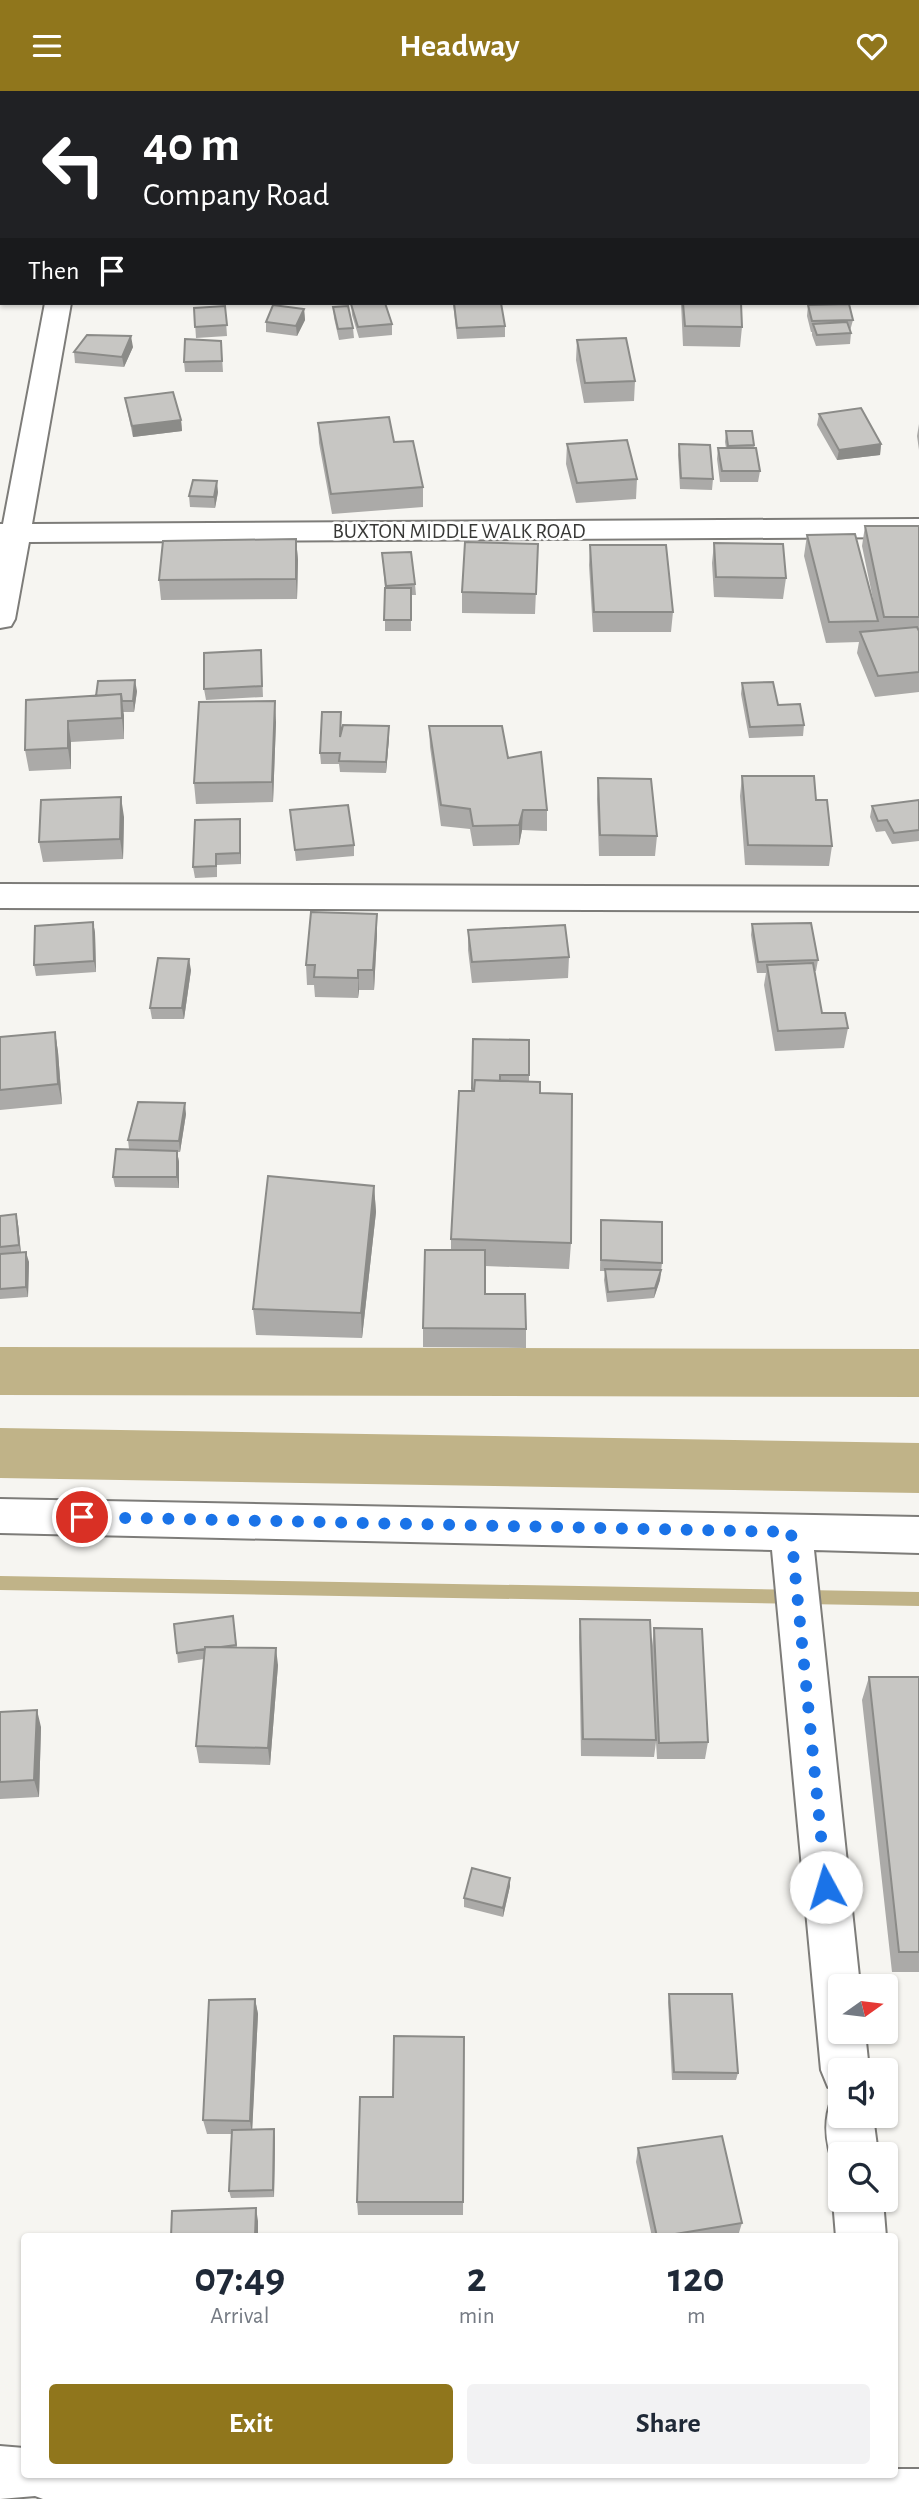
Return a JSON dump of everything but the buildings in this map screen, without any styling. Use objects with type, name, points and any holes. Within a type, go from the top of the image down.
[{"type":"street","points":[[0,619],[8,533],[58,305]]},
{"type":"street","name":"BUXTON MIDDLE WALK ROAD","points":[[8,533],[919,528]]},
{"type":"street","points":[[0,896],[919,899]]},
{"type":"street","points":[[0,1515],[919,1535]]},
{"type":"street","points":[[791,1532],[835,1974]]},
{"type":"street","points":[[859,2212],[861,2233]]},
{"type":"street","points":[[0,2473],[21,2474]]},
{"type":"street","points":[[208,2478],[895,2491]]},
{"type":"waterway","points":[[0,1371],[919,1373]]},
{"type":"waterway","points":[[0,1453],[919,1468]]},
{"type":"waterway","points":[[0,1583],[919,1599]]},
{"type":"route","points":[[82,1517],[791,1532],[826,1887]]}]
